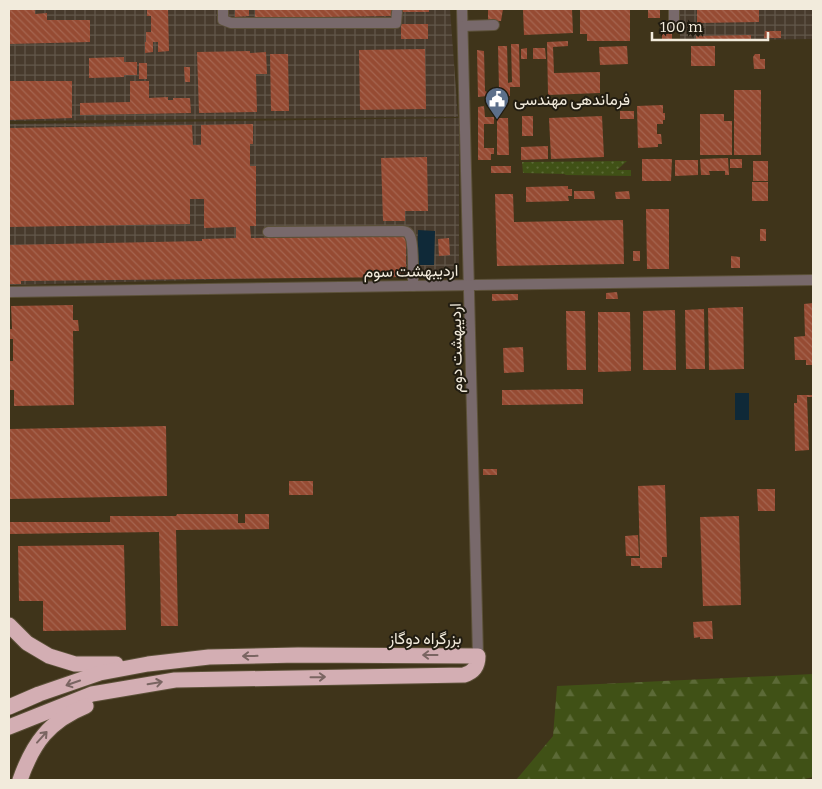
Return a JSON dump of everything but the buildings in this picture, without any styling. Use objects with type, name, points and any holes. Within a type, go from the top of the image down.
[{"type":"highway","points":[[9,625],[27,643],[49,656],[75,664],[148,664]]},
{"type":"highway","name":"بزرگراه دوگاز","points":[[9,706],[100,673],[148,664],[210,658],[298,655],[478,656],[475,669],[471,673],[464,675],[184,680],[132,687],[92,694],[9,727]]},
{"type":"highway","points":[[20,780],[26,762],[37,742],[55,722],[76,710],[132,687]]},
{"type":"street","points":[[223,9],[223,20],[231,23],[396,23],[397,12]]},
{"type":"street","name":"اردیبهشت دوم","points":[[462,9],[478,656]]},
{"type":"street","points":[[674,9],[674,25]]},
{"type":"street","points":[[463,26],[494,25]]},
{"type":"street","points":[[268,232],[403,231],[410,235],[412,245],[413,286]]},
{"type":"street","name":"اردیبهشت سوم","points":[[9,292],[813,280]]},
{"type":"shaded area","points":[[9,9],[450,9],[458,117],[9,121]]},
{"type":"shaded area","points":[[680,9],[813,9],[813,39],[680,41]]},
{"type":"shaded area","points":[[459,118],[459,273],[9,285],[9,124]]},
{"type":"green space","points":[[627,161],[617,170],[631,170],[631,176],[523,173],[522,162]]},
{"type":"green space","points":[[813,674],[813,777],[801,780],[516,780],[553,736],[557,686]]},
{"type":"water","points":[[418,230],[435,231],[434,265],[417,265]]},
{"type":"water","points":[[735,393],[749,393],[749,420],[735,420]]},
{"type":"place","name":"فرماندهی مهندسی","points":[[497,120]]}]
